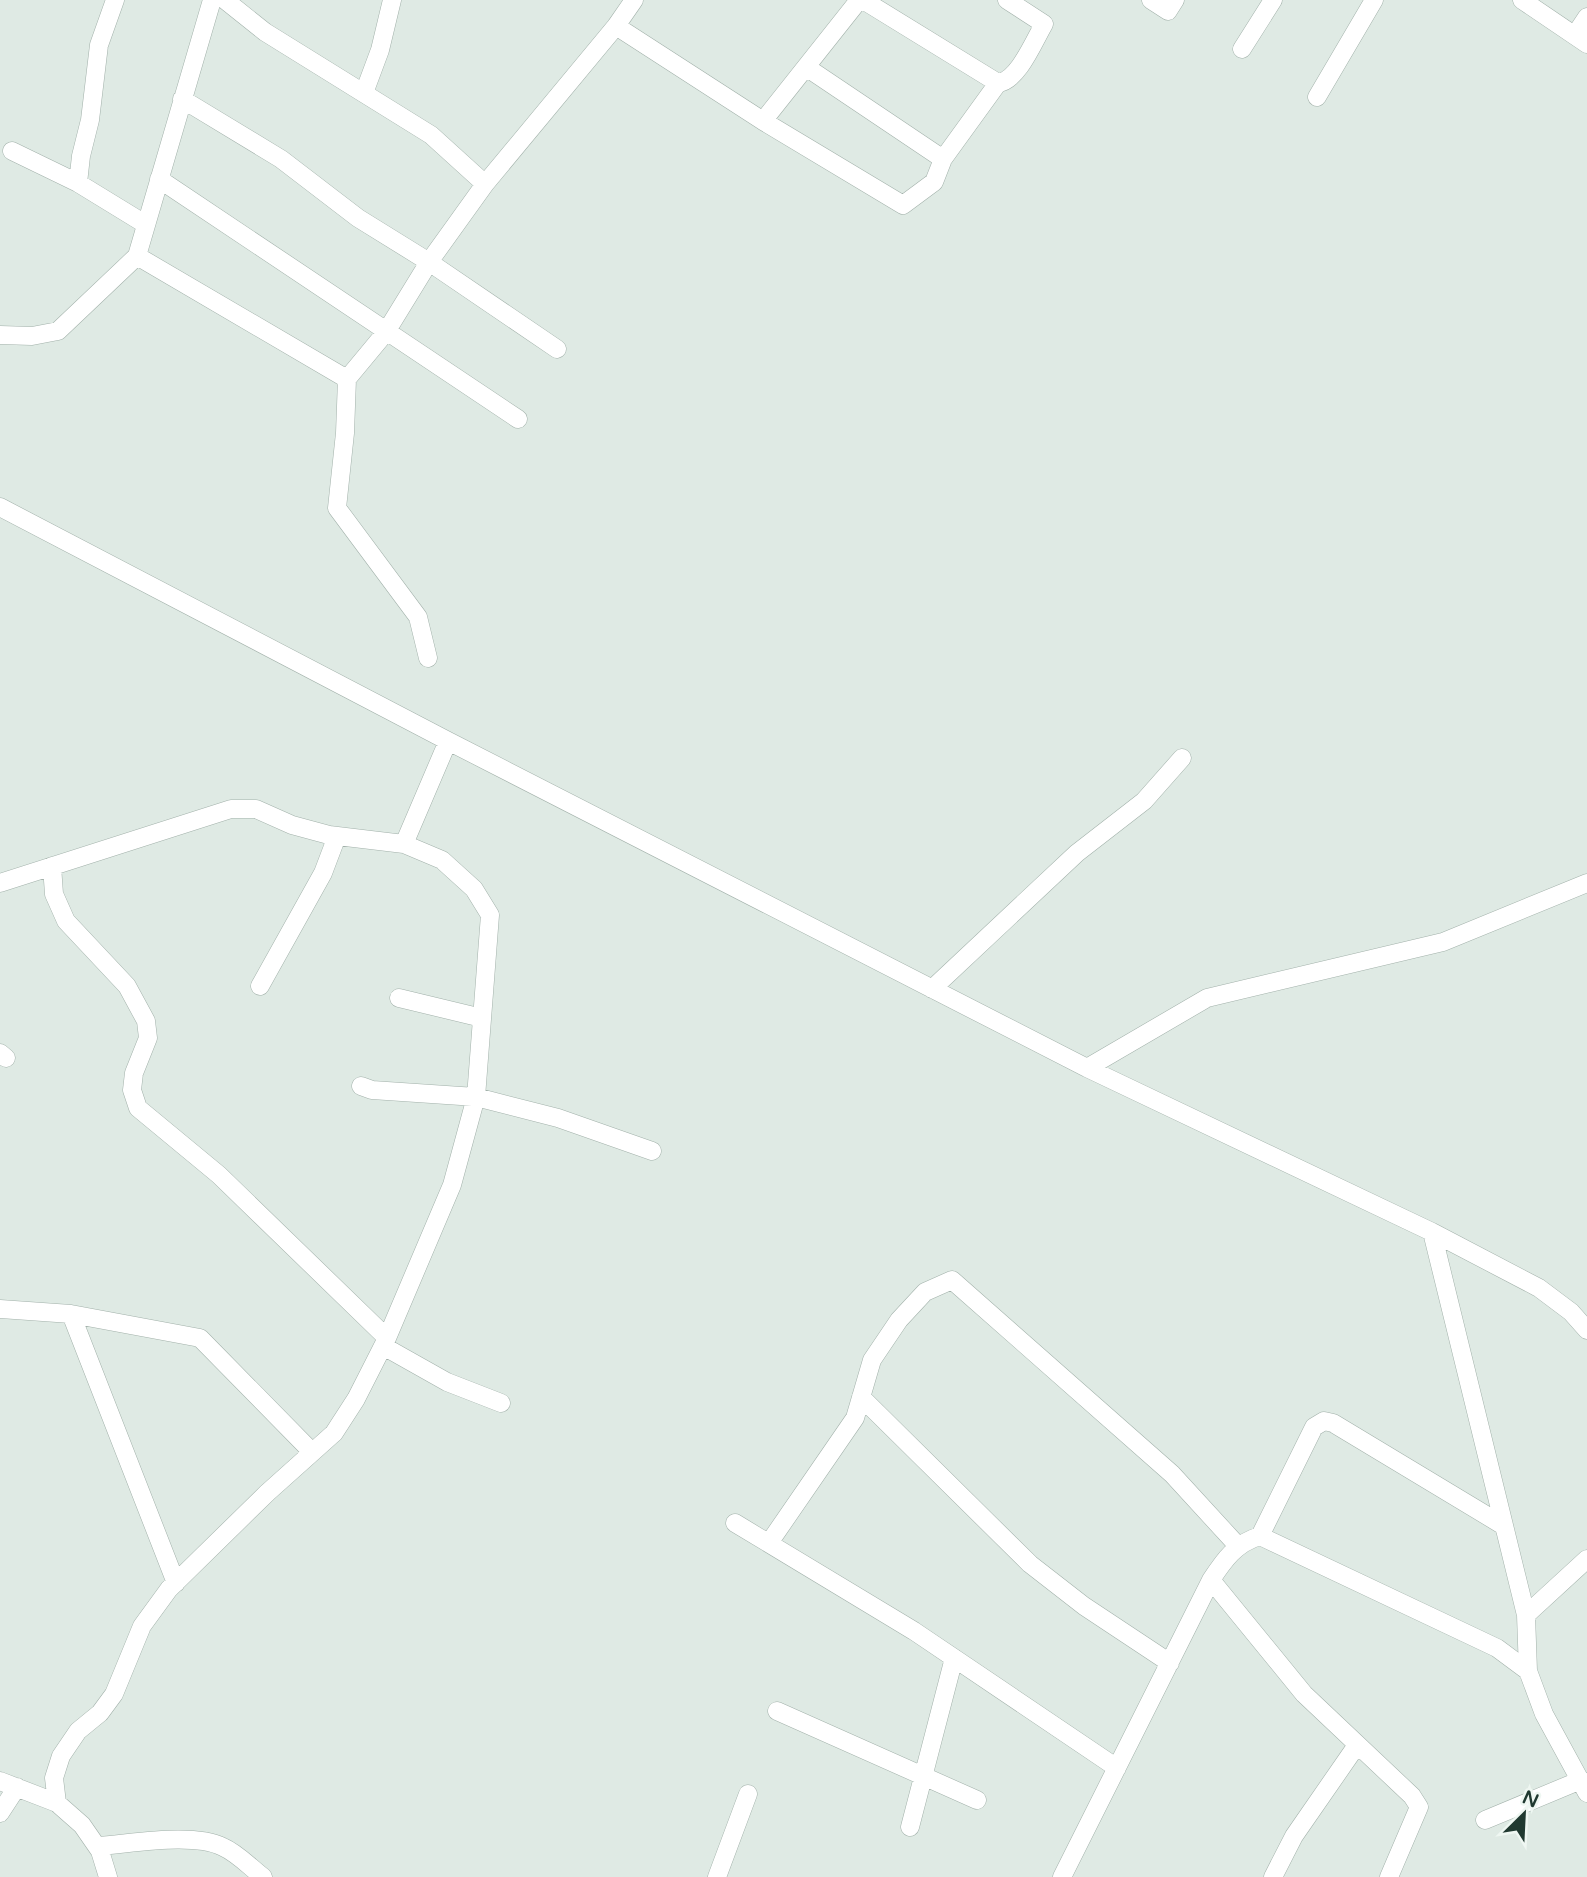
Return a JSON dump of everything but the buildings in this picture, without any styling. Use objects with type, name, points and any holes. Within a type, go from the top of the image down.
[{"type":"street","points":[[78,183],[81,156],[90,120],[99,45],[115,0]]},
{"type":"street","points":[[0,335],[32,336],[58,331],[137,256],[212,0]]},
{"type":"street","points":[[225,0],[265,32],[431,135],[485,184]]},
{"type":"street","points":[[364,93],[380,50],[392,0]]},
{"type":"street","points":[[428,658],[418,617],[337,508],[345,433],[347,379],[386,332],[429,262],[485,184],[616,26],[634,0]]},
{"type":"street","points":[[763,121],[861,0],[998,83],[1006,82],[1014,75],[1044,24],[1007,0]]},
{"type":"street","points":[[1151,0],[1168,11],[1175,0]]},
{"type":"street","points":[[1242,49],[1273,0]]},
{"type":"street","points":[[1317,97],[1374,0]]},
{"type":"street","points":[[1522,0],[1581,39],[1587,17]]},
{"type":"street","points":[[616,26],[763,121],[903,205],[934,182],[943,159],[998,83]]},
{"type":"street","points":[[806,67],[943,159]]},
{"type":"street","points":[[182,99],[281,159],[358,218],[429,262],[557,349]]},
{"type":"street","points":[[12,151],[78,183],[145,224]]},
{"type":"street","points":[[159,178],[518,419]]},
{"type":"street","points":[[137,256],[347,379]]},
{"type":"street","points":[[0,507],[448,741],[1087,1068],[1432,1232],[1539,1288],[1571,1312],[1587,1330]]},
{"type":"street","points":[[404,844],[448,741]]},
{"type":"street","points":[[932,989],[1077,853],[1143,801],[1182,758]]},
{"type":"street","points":[[0,883],[231,809],[256,809],[292,825],[337,836],[404,844],[442,859],[474,889],[490,915],[477,1097],[452,1185],[385,1342],[356,1399],[334,1433],[267,1493],[176,1583],[142,1626],[114,1694],[100,1713],[78,1731],[61,1756],[54,1778],[57,1803]]},
{"type":"street","points":[[260,986],[323,873],[337,836]]},
{"type":"street","points":[[52,866],[54,894],[66,921],[127,986],[146,1021],[148,1038],[134,1073],[132,1090],[138,1108],[219,1175],[385,1342],[447,1382],[501,1403]]},
{"type":"street","points":[[1087,1068],[1207,998],[1443,942],[1587,883]]},
{"type":"street","points":[[399,998],[482,1018]]},
{"type":"street","points":[[360,1086],[372,1090],[477,1097],[558,1118],[652,1151]]},
{"type":"street","points":[[1432,1232],[1526,1615],[1528,1671],[1544,1714],[1584,1786],[1485,1820]]},
{"type":"street","points":[[769,1543],[855,1418],[872,1360],[899,1320],[925,1292],[952,1280],[1172,1474],[1238,1546]]},
{"type":"street","points":[[0,1309],[71,1314],[200,1338],[313,1452]]},
{"type":"street","points":[[71,1314],[176,1583]]},
{"type":"street","points":[[860,1397],[1030,1564],[1084,1606],[1170,1663]]},
{"type":"street","points":[[1260,1536],[1314,1427],[1324,1421],[1333,1423],[1504,1526]]},
{"type":"street","points":[[735,1523],[954,1658],[1117,1768]]},
{"type":"street","points":[[1062,1877],[1211,1580],[1224,1559],[1248,1539],[1260,1536],[1497,1648],[1528,1671]]},
{"type":"street","points":[[1526,1615],[1587,1559]]},
{"type":"street","points":[[1211,1580],[1304,1694],[1404,1787],[1419,1807],[1389,1877]]},
{"type":"street","points":[[910,1827],[954,1658]]},
{"type":"street","points":[[777,1712],[977,1800]]},
{"type":"street","points":[[1273,1877],[1294,1836],[1357,1745]]},
{"type":"street","points":[[0,1813],[8,1784],[57,1803],[82,1825],[97,1846],[108,1877]]},
{"type":"street","points":[[717,1877],[748,1794]]},
{"type":"street","points":[[97,1846],[190,1839],[208,1842],[224,1847],[262,1877]]}]
